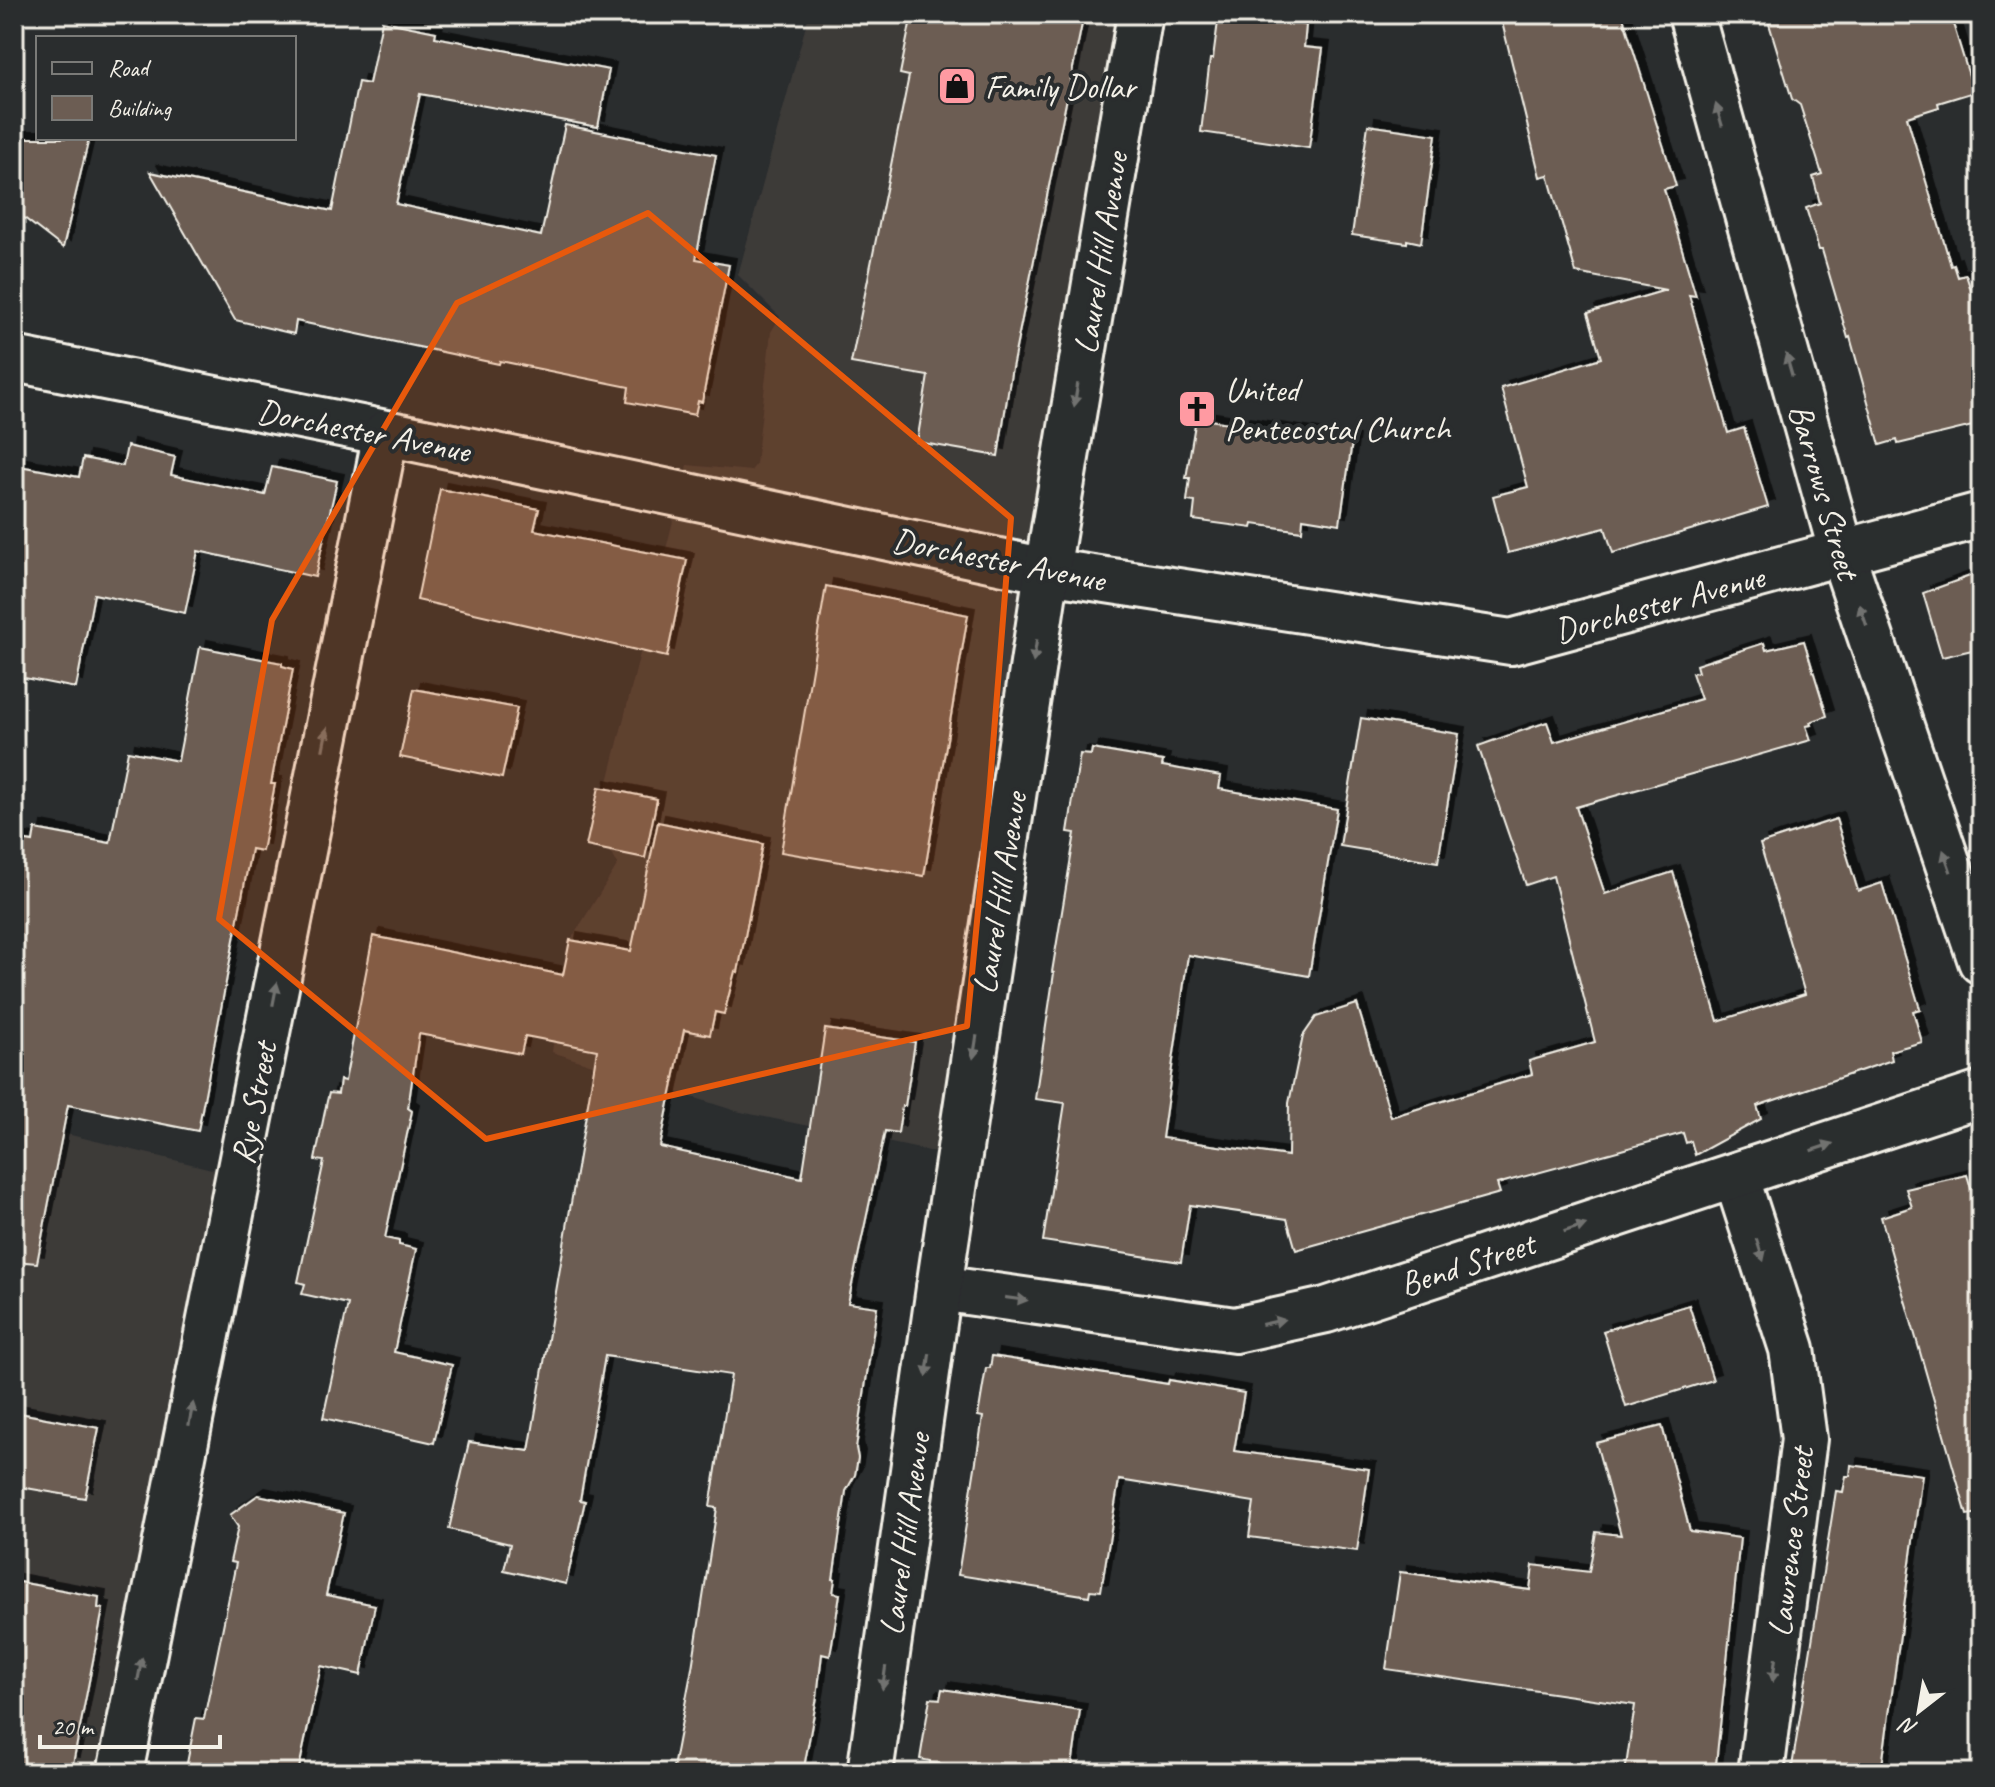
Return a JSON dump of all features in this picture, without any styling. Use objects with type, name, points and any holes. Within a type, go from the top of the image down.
[{"type":"street","name":"Laurel Hill Avenue","points":[[870,1773],[1047,571],[1140,14]]},
{"type":"street","name":"Barrows Street","points":[[1691,14],[1842,553],[1981,961]]},
{"type":"street","name":"Dorchester Avenue","points":[[14,359],[1047,571],[1511,642],[1981,515]]},
{"type":"street","name":"Rye Street","points":[[120,1773],[386,433]]},
{"type":"street","name":"Bend Street","points":[[939,1288],[1235,1330],[1326,1310],[1981,1094]]},
{"type":"street","name":"Lawrence Street","points":[[1736,1176],[1792,1349],[1804,1439],[1761,1773]]},
{"type":"highlighted area","points":[[648,213],[1011,518],[967,1026],[486,1139],[219,919],[272,620],[457,303]]},
{"type":"shaded area","points":[[809,14],[1156,14],[944,1154],[736,1111],[552,1052],[567,946],[618,864],[596,830],[687,465],[751,471],[756,464],[771,332],[780,317],[738,275]]},
{"type":"shaded area","points":[[25,1124],[220,1171],[122,1773],[14,1773],[14,1127]]},
{"type":"building","points":[[912,14],[1084,14],[1011,373],[998,456],[917,442],[928,376],[851,363],[909,76],[900,74]]},
{"type":"building","points":[[1219,14],[1297,14],[1296,23],[1306,25],[1304,47],[1323,49],[1309,148],[1201,132]]},
{"type":"building","points":[[1500,14],[1622,14],[1676,186],[1664,189],[1696,296],[1689,295],[1728,433],[1744,428],[1768,507],[1613,553],[1605,528],[1508,553],[1493,496],[1528,487],[1501,388],[1601,358],[1588,313],[1666,290],[1576,273],[1548,175],[1540,177]]},
{"type":"building","points":[[1766,14],[1950,14],[1974,92],[1907,117],[1951,266],[1954,265],[1958,277],[1966,275],[1981,320],[1981,424],[1898,444],[1897,440],[1880,445],[1850,337],[1806,208],[1820,203],[1813,177],[1822,174],[1800,105],[1792,99]]},
{"type":"building","points":[[382,21],[436,32],[435,37],[609,70],[598,127],[420,94],[396,204],[541,236],[565,125],[716,155],[696,259],[729,265],[702,402],[698,401],[695,415],[627,402],[629,387],[500,361],[499,364],[296,321],[294,334],[235,320],[150,172],[332,211],[358,82],[369,84]]},
{"type":"building","points":[[1368,125],[1436,135],[1421,243],[1352,235]]},
{"type":"building","points":[[14,138],[89,140],[63,248],[14,210]]},
{"type":"building","points":[[1196,418],[1352,442],[1340,524],[1303,518],[1302,531],[1193,520],[1195,502],[1187,501],[1190,478],[1186,478]]},
{"type":"building","points":[[127,446],[175,457],[171,475],[265,495],[272,467],[337,481],[315,577],[198,551],[185,613],[94,594],[76,688],[14,676],[14,465],[79,477],[83,458],[123,466]]},
{"type":"building","points":[[440,489],[539,509],[534,530],[687,560],[667,657],[417,600]]},
{"type":"building","points":[[1981,572],[1981,648],[1942,657],[1923,593]]},
{"type":"building","points":[[826,586],[968,615],[924,876],[781,852]]},
{"type":"building","points":[[1804,641],[1827,716],[1806,726],[1811,740],[1576,807],[1605,894],[1673,872],[1718,1021],[1805,994],[1760,844],[1836,819],[1858,891],[1882,883],[1920,1009],[1913,1011],[1922,1042],[1890,1051],[1892,1060],[1757,1106],[1761,1119],[1695,1155],[1691,1141],[1686,1143],[1683,1133],[1497,1184],[1500,1193],[1296,1250],[1287,1219],[1190,1205],[1181,1262],[1043,1241],[1065,1103],[1035,1099],[1075,833],[1068,832],[1080,754],[1091,755],[1092,749],[1163,761],[1162,766],[1221,776],[1219,789],[1337,809],[1309,976],[1188,955],[1162,1138],[1288,1156],[1289,1103],[1303,1036],[1316,1017],[1357,1004],[1391,1117],[1532,1074],[1529,1061],[1595,1042],[1553,876],[1526,885],[1478,746],[1547,722],[1554,742],[1701,699],[1692,673],[1698,672],[1696,665],[1764,643],[1766,650]]},
{"type":"building","points":[[200,647],[282,663],[282,666],[293,669],[262,851],[251,849],[198,1131],[68,1105],[37,1263],[14,1261],[14,839],[33,842],[35,829],[110,843],[128,751],[178,761]]},
{"type":"building","points":[[414,689],[517,708],[502,778],[400,757]]},
{"type":"building","points":[[1361,718],[1459,734],[1438,862],[1340,846]]},
{"type":"building","points":[[599,787],[657,799],[645,858],[586,846]]},
{"type":"building","points":[[658,822],[763,844],[738,972],[735,971],[724,1014],[715,1012],[710,1035],[684,1030],[660,1147],[802,1178],[825,1029],[915,1042],[898,1133],[885,1131],[848,1303],[877,1307],[856,1448],[858,1458],[855,1475],[846,1491],[833,1579],[833,1593],[840,1594],[830,1656],[822,1654],[803,1773],[672,1773],[717,1508],[710,1507],[731,1375],[605,1356],[580,1500],[585,1501],[566,1584],[504,1570],[510,1544],[449,1529],[469,1442],[529,1451],[597,1050],[525,1036],[521,1054],[419,1034],[408,1108],[412,1111],[385,1238],[416,1249],[394,1352],[452,1365],[434,1443],[323,1418],[348,1304],[302,1294],[305,1284],[298,1282],[324,1161],[315,1160],[327,1101],[329,1093],[338,1094],[340,1080],[345,1081],[373,936],[563,975],[570,940],[631,951]]},
{"type":"building","points":[[1967,1175],[1981,1221],[1981,1513],[1967,1515],[1881,1217],[1912,1207],[1906,1189]]},
{"type":"building","points":[[1689,1305],[1713,1380],[1626,1407],[1603,1331]]},
{"type":"building","points":[[992,1356],[1244,1393],[1234,1451],[1369,1469],[1357,1551],[1249,1537],[1254,1502],[1119,1480],[1101,1591],[1090,1590],[1089,1596],[958,1575],[983,1417],[978,1416],[986,1368],[990,1368]]},
{"type":"building","points":[[14,1412],[99,1428],[85,1498],[14,1486]]},
{"type":"building","points":[[1662,1426],[1690,1531],[1740,1538],[1715,1773],[1625,1773],[1635,1705],[1386,1669],[1400,1572],[1530,1590],[1533,1565],[1589,1572],[1596,1532],[1621,1535],[1596,1443]]},
{"type":"building","points":[[1851,1465],[1922,1475],[1881,1773],[1791,1773],[1836,1491],[1843,1492]]},
{"type":"building","points":[[258,1495],[344,1513],[326,1595],[375,1605],[361,1675],[321,1666],[298,1773],[185,1773],[196,1718],[204,1719],[236,1563],[230,1562],[238,1527],[230,1515]]},
{"type":"building","points":[[14,1581],[99,1597],[98,1608],[103,1609],[73,1764],[65,1763],[63,1773],[14,1773]]},
{"type":"building","points":[[942,1689],[1080,1710],[1071,1773],[993,1773],[920,1759],[930,1698],[940,1699]]},
{"type":"place","name":"Family Dollar","points":[[957,86]]},
{"type":"place","name":"United Pentecostal Church","points":[[1197,409]]}]
